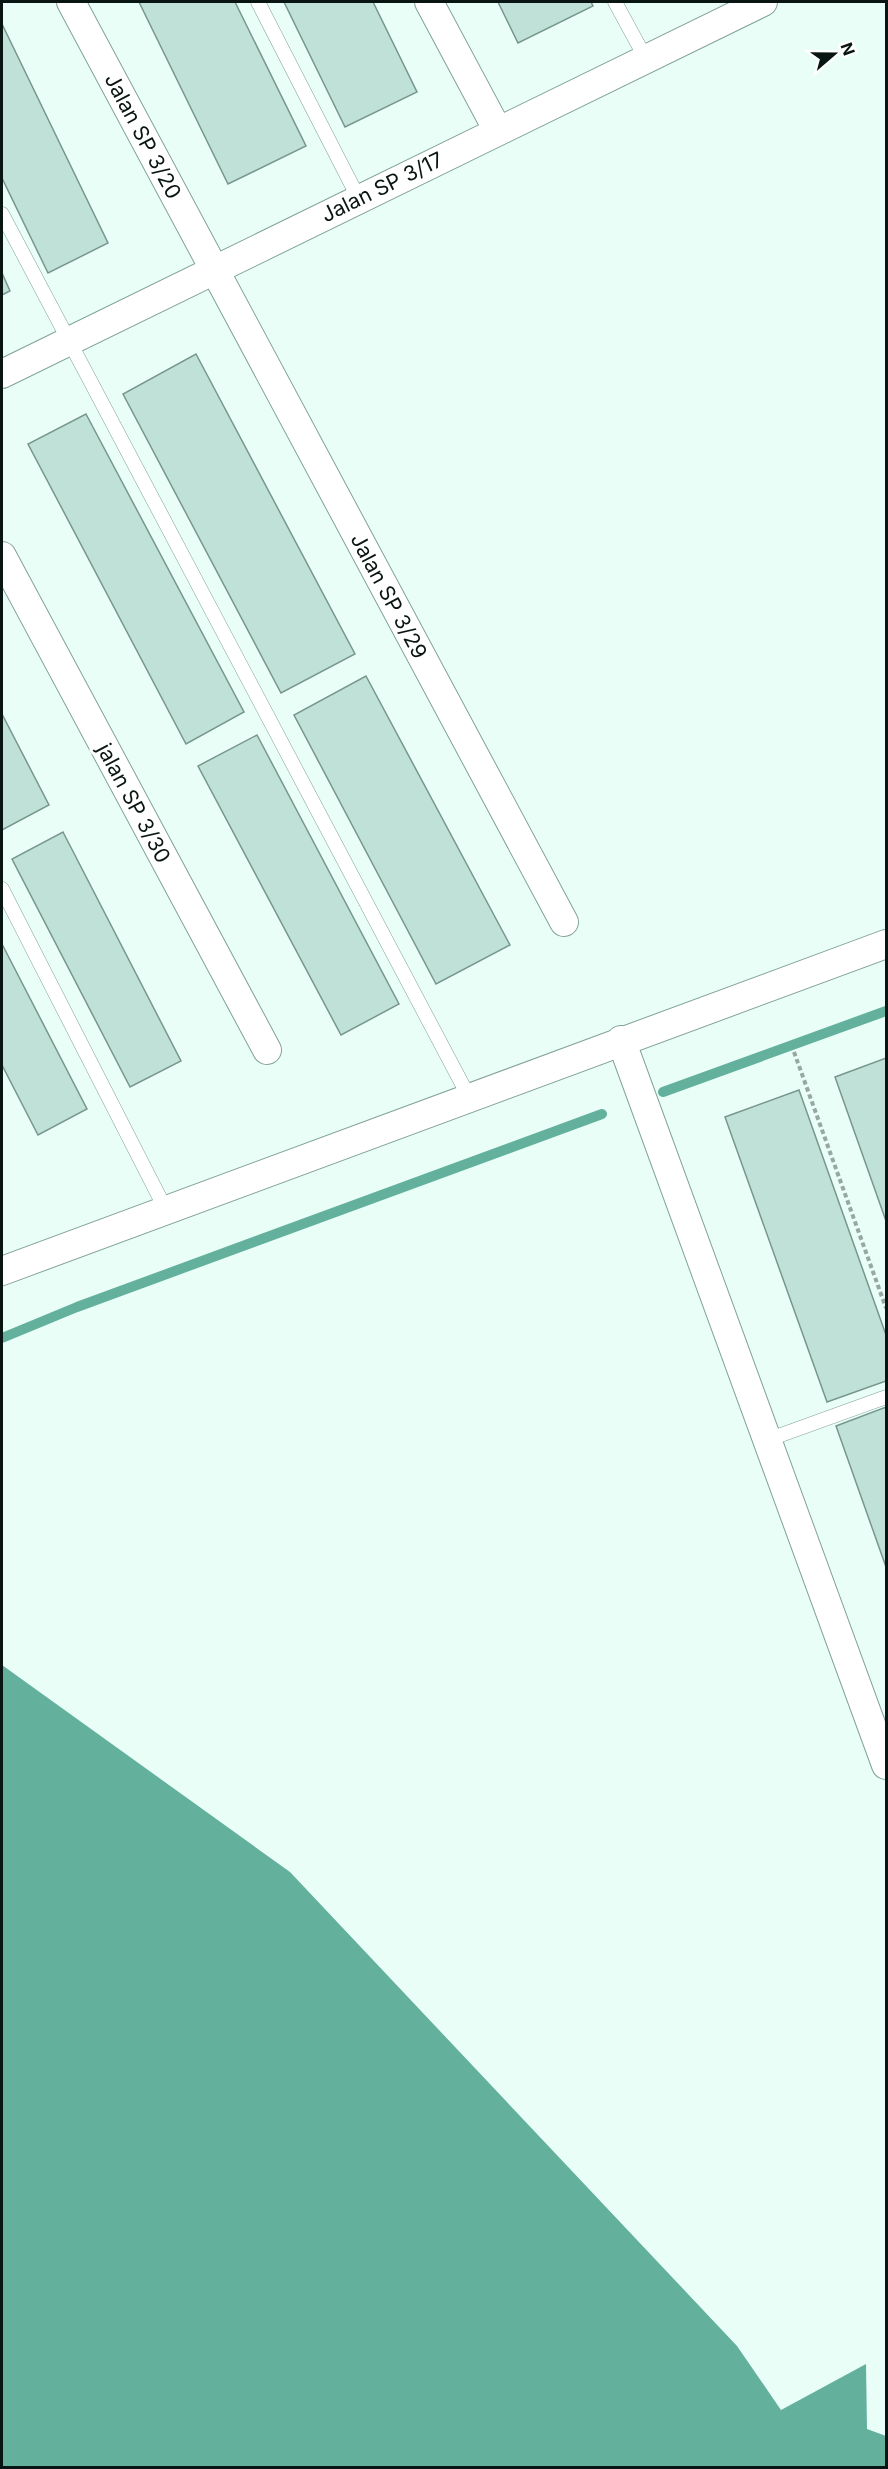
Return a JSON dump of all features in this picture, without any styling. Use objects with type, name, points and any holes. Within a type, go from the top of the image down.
[{"type":"street","name":"Jalan SP 3/20","points":[[71,2],[215,270]]},
{"type":"street","points":[[429,2],[498,131]]},
{"type":"street","name":"Jalan SP 3/17","points":[[2,374],[763,2]]},
{"type":"street","name":"Jalan SP 3/29","points":[[215,270],[564,922]]},
{"type":"street","name":"jalan SP 3/30","points":[[2,556],[267,1050]]},
{"type":"street","points":[[5,1261],[166,1210],[886,944]]},
{"type":"street","points":[[621,1041],[767,1440],[880,1730],[886,1766]]},
{"type":"lane","points":[[258,2],[358,199]]},
{"type":"lane","points":[[615,2],[646,59]]},
{"type":"lane","points":[[2,214],[469,1097]]},
{"type":"lane","points":[[2,889],[166,1210]]},
{"type":"lane","points":[[767,1440],[886,1397]]},
{"type":"path","points":[[794,1052],[886,1308]]},
{"type":"shaded area","points":[[2,1665],[290,1872],[737,2346],[781,2410],[866,2364],[867,2429],[886,2436],[886,2467],[2,2467]]},
{"type":"building","points":[[139,2],[235,2],[306,146],[228,184]]},
{"type":"building","points":[[284,2],[373,2],[417,92],[345,127]]},
{"type":"building","points":[[498,2],[591,2],[593,6],[518,43]]},
{"type":"building","points":[[2,24],[108,243],[48,273],[2,178]]},
{"type":"building","points":[[2,273],[10,291],[2,295]]},
{"type":"building","points":[[196,354],[355,654],[281,693],[123,394]]},
{"type":"building","points":[[86,414],[244,712],[186,744],[28,444]]},
{"type":"building","points":[[366,676],[510,945],[436,984],[294,715]]},
{"type":"building","points":[[2,714],[49,805],[2,830]]},
{"type":"building","points":[[257,735],[399,1004],[341,1035],[198,766]]},
{"type":"building","points":[[63,832],[181,1061],[130,1087],[12,859]]},
{"type":"building","points":[[2,944],[87,1109],[38,1135],[2,1065]]},
{"type":"building","points":[[886,1058],[886,1221],[835,1077]]},
{"type":"building","points":[[799,1090],[886,1335],[886,1381],[827,1402],[725,1117]]},
{"type":"building","points":[[886,1407],[886,1567],[836,1426]]},
{"type":"waterway","points":[[663,1092],[886,1011]]},
{"type":"waterway","points":[[2,1338],[77,1307],[602,1114]]}]
